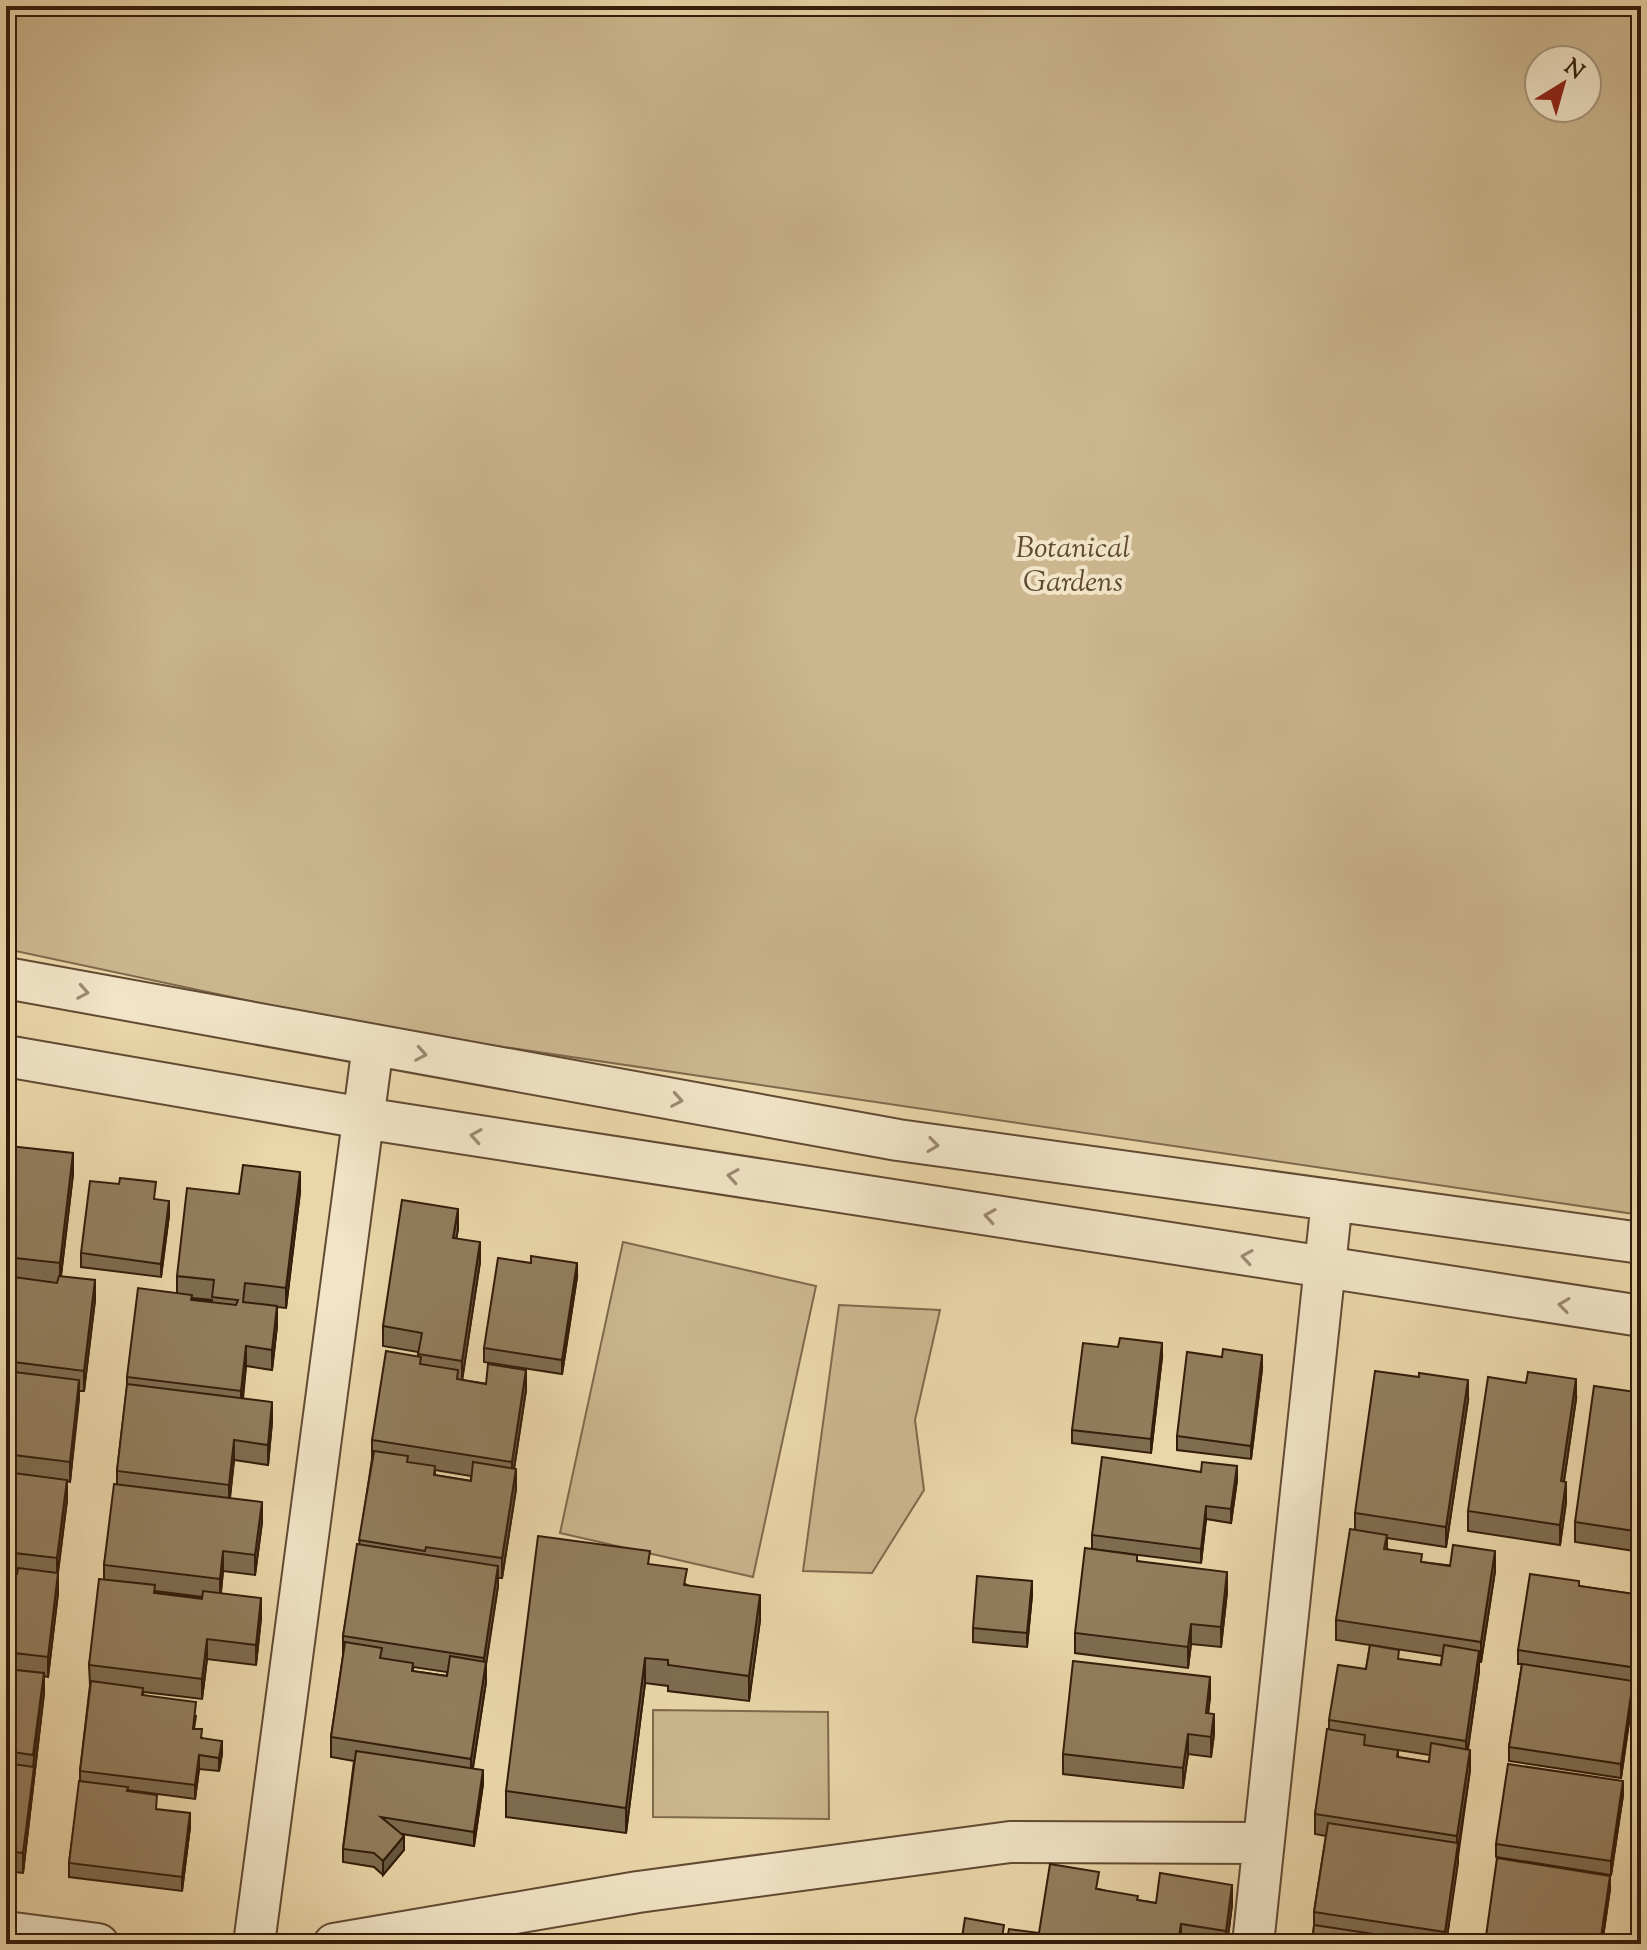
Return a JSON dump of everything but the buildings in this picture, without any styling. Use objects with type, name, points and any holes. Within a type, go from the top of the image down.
[{"type":"street","points":[[6,978],[898,1140],[1641,1243]]},
{"type":"street","points":[[254,1944],[373,1045]]},
{"type":"street","points":[[6,1056],[363,1118],[1641,1316]]},
{"type":"street","points":[[1253,1944],[1332,1200]]},
{"type":"street","points":[[334,1944],[638,1892],[1010,1842],[1263,1843]]},
{"type":"street","points":[[6,1932],[98,1944]]},
{"type":"green space","name":"Botanical Gardens","points":[[6,6],[1641,6],[1641,1215],[382,1029],[6,949]]},
{"type":"green space","points":[[623,1242],[816,1286],[753,1577],[560,1533]]},
{"type":"green space","points":[[839,1305],[940,1310],[915,1420],[924,1490],[872,1573],[803,1571]]},
{"type":"green space","points":[[653,1710],[828,1712],[829,1819],[653,1817]]}]
